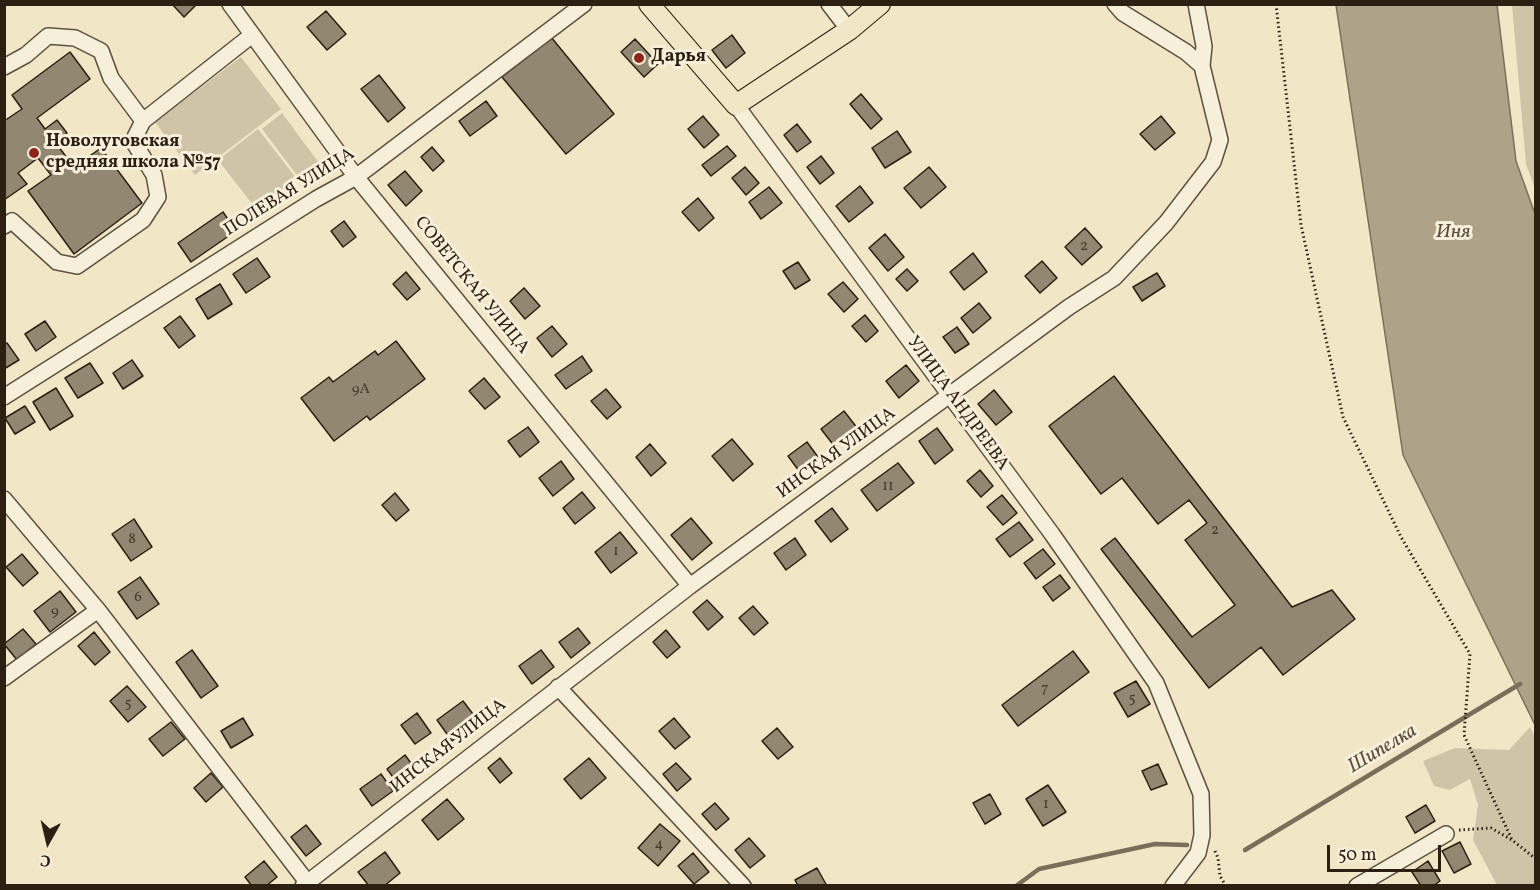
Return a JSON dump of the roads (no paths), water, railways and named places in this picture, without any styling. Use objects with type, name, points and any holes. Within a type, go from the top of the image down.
[{"type":"main road","name":"УЛИЦА АНДРЕЕВА","points":[[650,4],[736,105]]},
{"type":"main road","points":[[736,105],[849,30],[880,4]]},
{"type":"street","name":"СОВЕТСКАЯ УЛИЦА","points":[[230,4],[356,177],[690,586]]},
{"type":"street","name":"ПОЛЕВАЯ УЛИЦА","points":[[4,396],[316,199],[356,177],[584,4]]},
{"type":"street","points":[[829,4],[849,30]]},
{"type":"street","points":[[1115,4],[1123,13],[1186,52],[1202,66]]},
{"type":"street","name":"ИНСКАЯ УЛИЦА","points":[[305,884],[690,586],[1069,307],[1114,278],[1166,223],[1213,162],[1220,140],[1202,66],[1204,46],[1196,4]]},
{"type":"street","points":[[4,226],[12,221],[57,262],[77,266],[142,220],[158,197],[154,175],[133,141],[143,121],[252,35]]},
{"type":"street","points":[[4,67],[26,55],[48,36],[75,38],[101,51],[111,78],[143,121]]},
{"type":"street","name":"УЛИЦА АНДРЕЕВА","points":[[736,105],[1052,534],[1156,684],[1201,794],[1202,835],[1192,863],[1173,885]]},
{"type":"street","points":[[4,499],[98,610],[305,884]]},
{"type":"street","points":[[4,678],[98,610]]},
{"type":"street","points":[[558,687],[743,885]]},
{"type":"street","points":[[1357,885],[1446,834]]},
{"type":"water","name":"Иня","points":[[1336,5],[1497,5],[1516,161],[1535,214],[1535,725],[1403,455]]},
{"type":"waterway","name":"Шипелка","points":[[1245,850],[1520,684]]},
{"type":"waterway","name":"Шипелка","points":[[1016,886],[1039,869],[1155,844],[1187,845]]},
{"type":"place","name":"Дарья","points":[[639,58]]},
{"type":"place","name":"Новолуговская средняя школа №57","points":[[34,153]]}]
